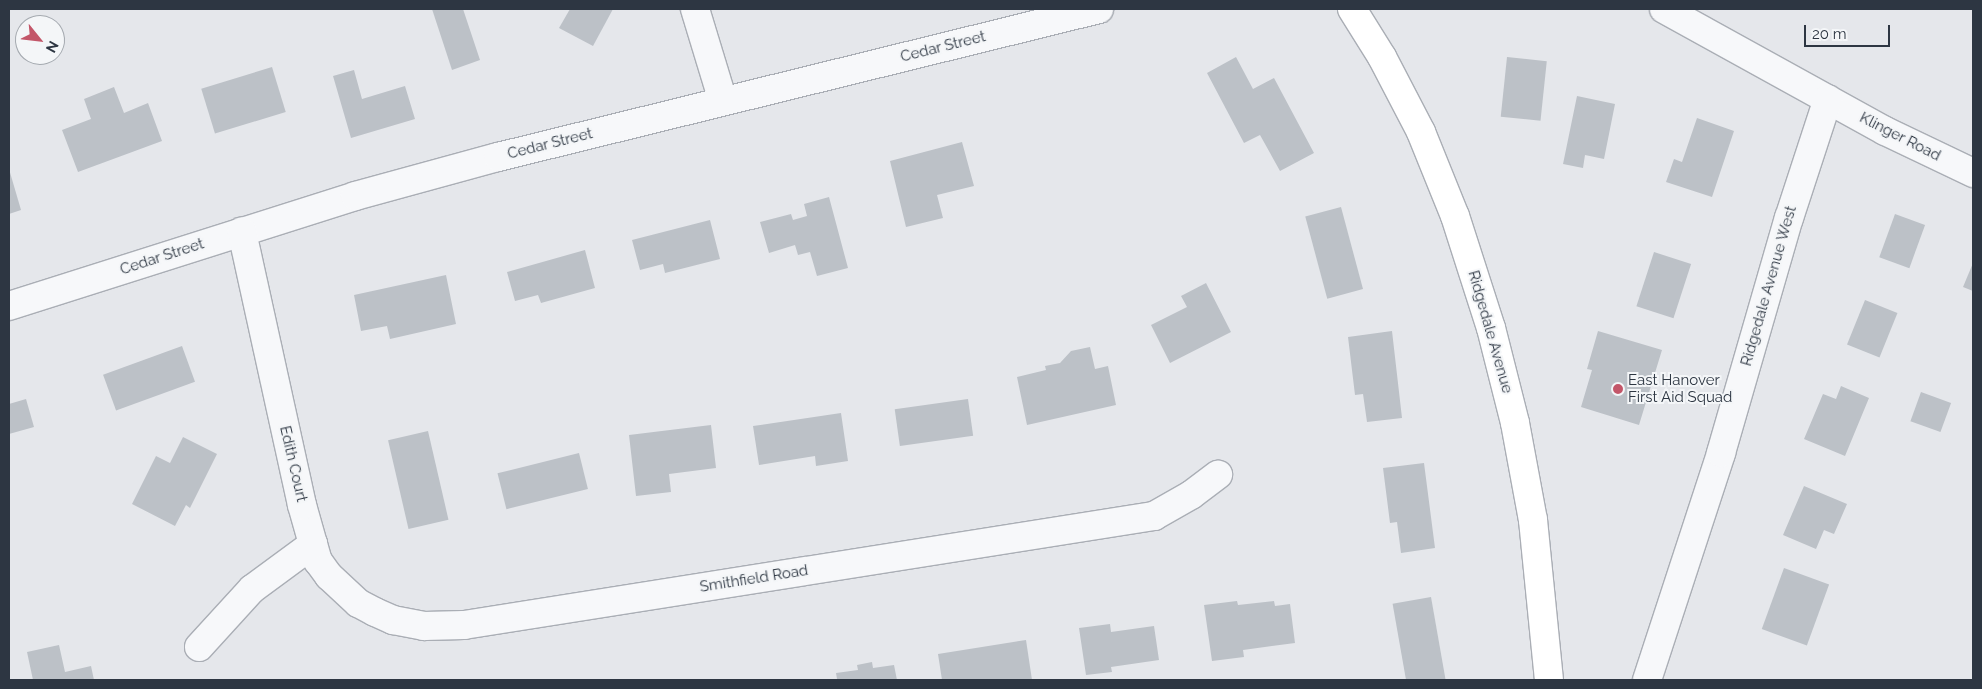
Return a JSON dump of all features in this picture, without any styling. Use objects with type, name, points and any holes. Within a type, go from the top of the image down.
[{"type":"main road","name":"Ridgedale Avenue","points":[[1352,9],[1382,57],[1421,132],[1455,216],[1491,328],[1515,423],[1533,520],[1549,680]]},
{"type":"street","points":[[695,9],[723,101]]},
{"type":"street","name":"Cedar Street","points":[[9,306],[365,193],[723,101],[1099,9]]},
{"type":"street","points":[[1665,9],[1828,99]]},
{"type":"street","name":"Klinger Road","points":[[1828,99],[1885,131],[1973,173]]},
{"type":"street","name":"Ridgedale Avenue West","points":[[1647,680],[1720,453],[1788,218],[1828,99]]},
{"type":"street","name":"Edith Court","points":[[242,232],[302,505],[313,544]]},
{"type":"street","name":"Smithfield Road","points":[[313,544],[318,560],[329,576],[358,603],[393,620],[424,626],[464,625],[1154,516],[1191,496],[1218,475]]},
{"type":"street","points":[[199,647],[252,589],[313,544]]},
{"type":"building","points":[[432,9],[463,9],[480,60],[452,70]]},
{"type":"building","points":[[570,9],[613,9],[593,46],[559,28]]},
{"type":"building","points":[[1236,57],[1253,89],[1274,78],[1314,153],[1280,171],[1260,135],[1244,143],[1207,73]]},
{"type":"building","points":[[1507,57],[1547,61],[1541,121],[1501,117]]},
{"type":"building","points":[[272,67],[286,112],[215,134],[201,89]]},
{"type":"building","points":[[354,70],[362,99],[405,86],[415,119],[351,138],[333,76]]},
{"type":"building","points":[[114,87],[124,113],[148,103],[162,141],[78,172],[62,130],[91,119],[84,99]]},
{"type":"building","points":[[1577,96],[1615,104],[1604,159],[1585,155],[1583,168],[1563,164]]},
{"type":"building","points":[[1697,118],[1734,131],[1712,197],[1666,182],[1674,159],[1682,162]]},
{"type":"building","points":[[962,142],[974,186],[937,195],[943,218],[906,227],[890,161]]},
{"type":"building","points":[[9,169],[21,210],[9,214]]},
{"type":"building","points":[[829,197],[848,268],[817,276],[810,252],[798,255],[795,245],[769,253],[760,222],[791,214],[793,220],[807,216],[804,204]]},
{"type":"building","points":[[1341,207],[1363,289],[1327,299],[1305,217]]},
{"type":"building","points":[[1895,214],[1925,225],[1909,268],[1879,257]]},
{"type":"building","points":[[710,220],[720,259],[665,273],[663,264],[640,270],[632,240]]},
{"type":"building","points":[[585,250],[595,288],[541,303],[538,295],[515,301],[507,272]]},
{"type":"building","points":[[1654,252],[1691,264],[1673,318],[1636,306]]},
{"type":"building","points":[[1973,263],[1973,291],[1963,287]]},
{"type":"building","points":[[446,275],[456,324],[390,339],[387,326],[361,331],[354,295]]},
{"type":"building","points":[[1206,283],[1231,332],[1170,363],[1151,325],[1187,307],[1181,296]]},
{"type":"building","points":[[1865,300],[1897,313],[1879,358],[1847,345]]},
{"type":"building","points":[[1392,331],[1402,418],[1367,422],[1363,394],[1355,395],[1348,337]]},
{"type":"building","name":"East Hanover First Aid Squad","points":[[1598,331],[1662,350],[1639,425],[1581,407],[1592,370],[1587,369]]},
{"type":"building","points":[[182,346],[195,382],[116,410],[103,375]]},
{"type":"building","points":[[1090,347],[1095,369],[1108,366],[1116,405],[1027,425],[1017,377],[1046,370],[1045,366],[1060,363],[1071,351]]},
{"type":"building","points":[[1841,386],[1869,398],[1845,456],[1804,439],[1823,394],[1836,399]]},
{"type":"building","points":[[1921,392],[1951,403],[1940,432],[1910,421]]},
{"type":"building","points":[[26,399],[34,427],[9,434],[9,404]]},
{"type":"building","points":[[968,399],[973,436],[900,446],[895,409]]},
{"type":"building","points":[[841,413],[848,461],[816,466],[815,456],[759,465],[753,426]]},
{"type":"building","points":[[711,425],[716,468],[669,474],[671,492],[636,496],[629,435]]},
{"type":"building","points":[[428,431],[448,520],[409,529],[388,440]]},
{"type":"building","points":[[183,437],[217,454],[190,508],[186,505],[175,526],[132,504],[156,456],[170,463]]},
{"type":"building","points":[[579,453],[588,489],[506,509],[497,473]]},
{"type":"building","points":[[1424,463],[1435,548],[1401,553],[1397,522],[1390,523],[1383,468]]},
{"type":"building","points":[[1804,486],[1847,504],[1834,534],[1824,530],[1816,549],[1783,535]]},
{"type":"building","points":[[1784,568],[1829,584],[1807,645],[1762,629]]},
{"type":"building","points":[[1431,597],[1446,680],[1406,680],[1393,604]]},
{"type":"building","points":[[1237,601],[1238,605],[1274,601],[1275,606],[1290,604],[1295,643],[1243,650],[1244,657],[1212,661],[1204,605]]},
{"type":"building","points":[[1110,624],[1111,632],[1154,626],[1159,660],[1111,667],[1112,672],[1086,675],[1079,628]]},
{"type":"building","points":[[1026,640],[1032,680],[942,680],[938,654]]},
{"type":"building","points":[[59,645],[65,672],[91,666],[94,680],[33,680],[27,652]]},
{"type":"building","points":[[872,662],[873,668],[894,665],[897,680],[833,680],[837,679],[836,673],[858,670],[857,665]]},
{"type":"place","name":"East Hanover First Aid Squad","points":[[1618,389]]}]
